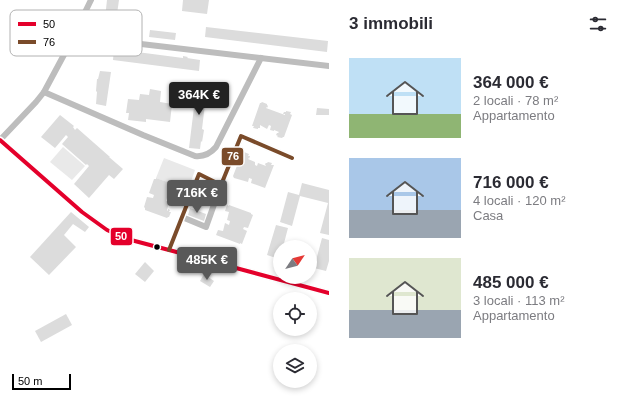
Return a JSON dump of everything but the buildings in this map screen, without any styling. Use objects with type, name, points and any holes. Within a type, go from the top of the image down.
[{"type":"street","points":[[86,10],[91,0]]},
{"type":"street","points":[[142,44],[329,66]]},
{"type":"street","points":[[63,56],[44,92],[0,140],[82,212],[108,230],[131,240],[329,293]]},
{"type":"street","points":[[44,92],[143,135],[195,156],[200,156],[208,154],[216,148],[261,58]]},
{"type":"street","points":[[182,217],[206,227],[241,136],[292,158]]},
{"type":"street","points":[[169,250],[198,174],[222,185]]},
{"type":"shaded area","points":[[63,147],[85,166],[72,180],[50,162]]},
{"type":"shaded area","points":[[164,158],[195,170],[188,190],[156,178]]},
{"type":"transit line","name":"76","points":[[169,250],[199,174],[221,185],[241,136],[292,158]]},
{"type":"transit line","name":"50","points":[[0,140],[82,212],[107,230],[131,240],[329,293]]}]
